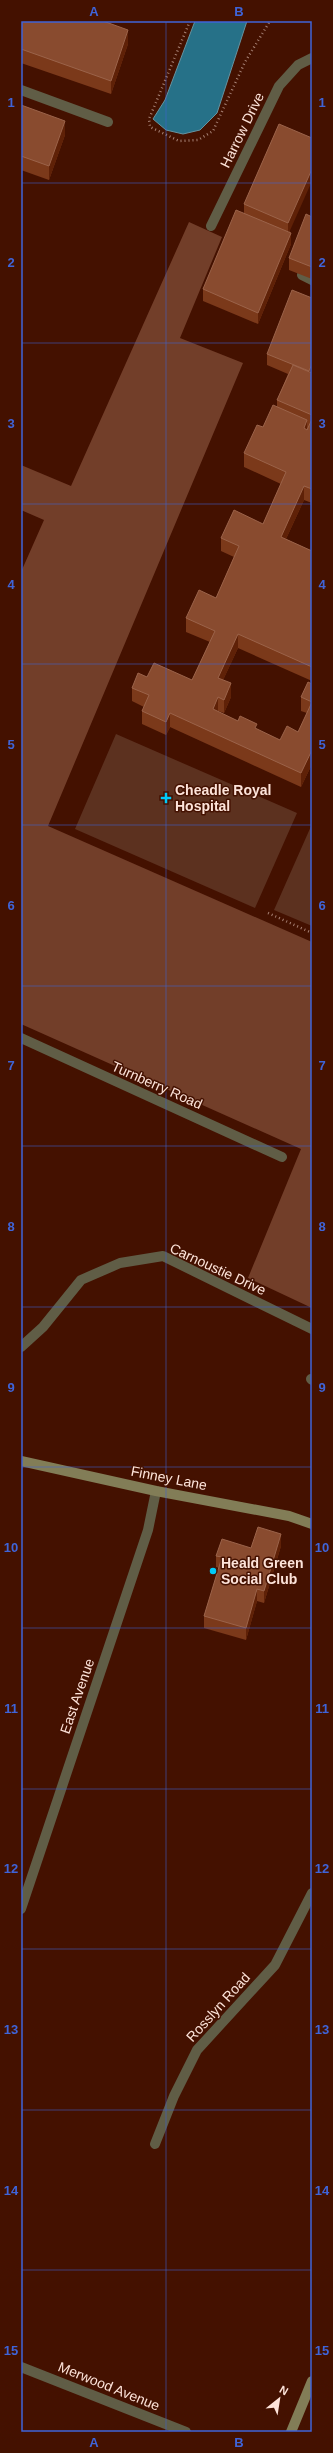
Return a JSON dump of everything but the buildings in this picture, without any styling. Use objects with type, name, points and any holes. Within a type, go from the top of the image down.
[{"type":"street","name":"Harrow Drive","points":[[210,226],[279,86],[298,65],[312,58]]},
{"type":"street","points":[[21,90],[108,122]]},
{"type":"street","points":[[302,275],[312,280]]},
{"type":"street","name":"Turnberry Road","points":[[21,1038],[282,1157]]},
{"type":"street","name":"Carnoustie Drive","points":[[21,1347],[43,1327],[81,1280],[120,1263],[163,1256],[312,1329]]},
{"type":"street","name":"Finney Lane","points":[[21,1461],[156,1491],[260,1510],[312,1524]]},
{"type":"street","name":"East Avenue","points":[[21,1909],[148,1530],[156,1491]]},
{"type":"street","name":"Rosslyn Road","points":[[155,2144],[174,2096],[197,2050],[275,1965],[312,1893]]},
{"type":"street","name":"Merwood Avenue","points":[[21,2367],[186,2432]]},
{"type":"street","points":[[291,2432],[312,2381]]},
{"type":"path","points":[[190,21],[149,119],[150,126],[179,141],[198,140],[213,131],[245,62],[270,21]]},
{"type":"path","points":[[268,913],[312,933]]},
{"type":"shaded area","points":[[189,222],[222,237],[180,338],[243,363],[48,826],[312,942],[312,1308],[248,1278],[301,1149],[21,1024],[21,572],[44,520],[21,510],[21,465],[71,486]]},
{"type":"shaded area","points":[[116,734],[297,813],[255,908],[75,829]]},
{"type":"shaded area","points":[[312,824],[312,926],[274,910]]},
{"type":"water","points":[[195,21],[247,21],[217,113],[200,130],[183,134],[166,130],[153,119],[165,100]]},
{"type":"place","name":"Cheadle Royal Hospital","points":[[166,798]]},
{"type":"place","name":"Heald Green Social Club","points":[[213,1571]]}]
